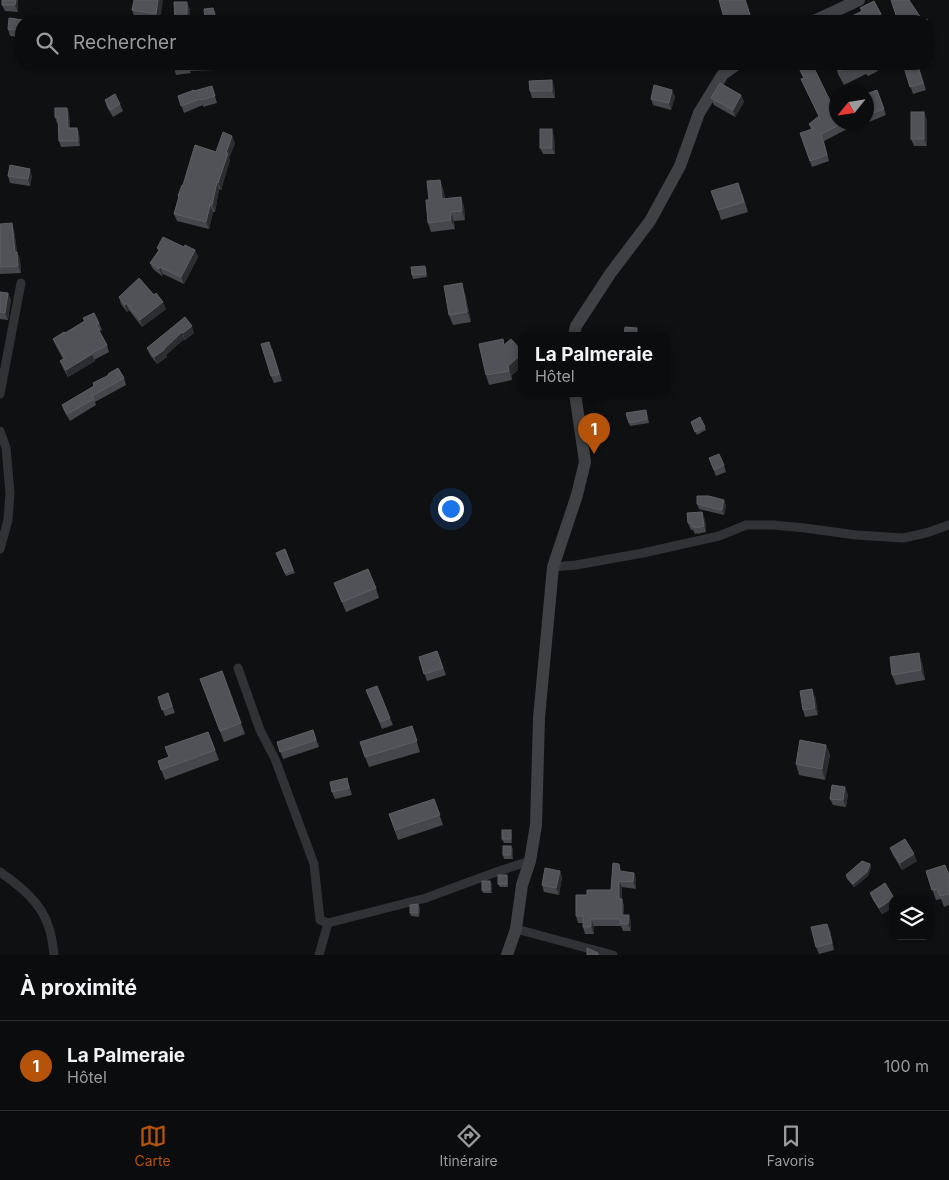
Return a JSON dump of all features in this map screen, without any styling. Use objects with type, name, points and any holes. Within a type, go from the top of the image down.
[{"type":"street","points":[[827,15],[859,0]]},
{"type":"street","points":[[575,332],[576,326],[610,274],[650,221],[680,166],[699,113],[723,74],[729,70]]},
{"type":"street","points":[[0,394],[21,283]]},
{"type":"street","points":[[507,955],[516,929],[522,885],[530,861],[536,825],[539,718],[552,567],[577,494],[585,462],[576,397]]},
{"type":"street","points":[[0,431],[6,448],[10,492],[8,520],[0,549]]},
{"type":"street","points":[[552,567],[576,565],[643,553],[719,536],[746,525],[773,525],[856,535],[903,538],[949,525]]},
{"type":"street","points":[[238,668],[260,730],[275,759],[314,864],[320,920],[328,924],[426,898],[530,861]]},
{"type":"street","points":[[0,872],[23,889],[37,905],[49,926],[54,955]]},
{"type":"street","points":[[318,955],[328,924]]},
{"type":"street","points":[[516,929],[612,955]]},
{"type":"building","points":[[2,0],[16,0],[15,5],[2,5]]},
{"type":"building","points":[[134,0],[158,0],[156,14],[132,10]]},
{"type":"building","points":[[719,0],[745,0],[750,15],[723,15]]},
{"type":"building","points":[[891,0],[909,0],[919,15],[896,15]]},
{"type":"building","points":[[874,1],[881,14],[854,15],[862,11],[860,8]]},
{"type":"building","points":[[174,2],[187,2],[187,15],[175,15]]},
{"type":"building","points":[[213,8],[215,15],[205,15],[204,9]]},
{"type":"building","points":[[9,18],[15,19],[15,30],[8,29]]},
{"type":"building","points":[[800,70],[815,70],[829,99],[829,130],[821,134],[827,155],[810,161],[800,133],[813,129],[809,124],[819,116],[801,79],[804,78]]},
{"type":"building","points":[[905,70],[919,70],[923,83],[910,87]]},
{"type":"building","points":[[552,80],[552,91],[530,91],[529,81]]},
{"type":"building","points":[[720,83],[741,95],[733,110],[711,98]]},
{"type":"building","points":[[654,85],[672,90],[669,103],[651,99]]},
{"type":"building","points":[[212,86],[215,96],[181,106],[178,96]]},
{"type":"building","points":[[877,90],[884,109],[874,113],[874,91]]},
{"type":"building","points":[[115,94],[120,104],[110,110],[105,100]]},
{"type":"building","points":[[55,108],[67,108],[68,128],[77,128],[78,141],[59,141],[58,117],[55,117]]},
{"type":"building","points":[[911,112],[924,112],[924,139],[911,139]]},
{"type":"building","points":[[540,129],[552,129],[552,148],[540,148]]},
{"type":"building","points":[[223,132],[232,136],[206,222],[174,214],[195,145],[216,152]]},
{"type":"building","points":[[10,165],[30,169],[28,179],[8,176]]},
{"type":"building","points":[[440,180],[442,199],[461,197],[462,211],[450,212],[451,220],[428,223],[426,200],[429,200],[427,181]]},
{"type":"building","points":[[738,183],[744,202],[718,210],[711,191]]},
{"type":"building","points":[[12,223],[18,266],[0,267],[0,224]]},
{"type":"building","points":[[163,237],[195,250],[181,277],[160,267],[159,269],[150,263],[160,249],[157,248]]},
{"type":"building","points":[[425,266],[426,274],[412,275],[411,267]]},
{"type":"building","points":[[139,278],[163,302],[140,320],[119,297]]},
{"type":"building","points":[[462,283],[467,312],[449,315],[444,286]]},
{"type":"building","points":[[0,292],[8,293],[5,313],[0,312]]},
{"type":"building","points":[[94,313],[99,323],[96,325],[107,345],[66,370],[60,361],[65,358],[53,339],[85,321],[83,318]]},
{"type":"building","points":[[185,317],[192,326],[182,332],[154,357],[147,348]]},
{"type":"building","points":[[625,327],[637,328],[636,332],[624,332]]},
{"type":"building","points":[[503,339],[504,345],[511,339],[518,347],[518,357],[508,366],[509,371],[486,375],[479,344]]},
{"type":"building","points":[[269,342],[279,374],[271,376],[261,344]]},
{"type":"building","points":[[118,368],[124,378],[92,396],[94,399],[67,414],[62,405],[94,386],[93,383]]},
{"type":"building","points":[[646,410],[647,419],[629,423],[626,413]]},
{"type":"building","points":[[700,417],[705,427],[695,432],[691,422]]},
{"type":"building","points":[[719,454],[724,465],[714,470],[709,458]]},
{"type":"building","points":[[697,496],[709,496],[724,500],[722,510],[697,504]]},
{"type":"building","points":[[702,512],[704,526],[692,527],[692,523],[688,523],[687,513]]},
{"type":"building","points":[[285,549],[293,570],[285,573],[276,553]]},
{"type":"building","points":[[368,569],[376,588],[342,602],[334,583]]},
{"type":"building","points":[[437,651],[443,668],[424,674],[419,657]]},
{"type":"building","points":[[919,653],[921,670],[892,675],[890,657]]},
{"type":"building","points":[[222,671],[241,723],[220,731],[200,679]]},
{"type":"building","points":[[377,686],[390,718],[380,722],[366,690]]},
{"type":"building","points":[[812,689],[815,708],[803,710],[800,691]]},
{"type":"building","points":[[168,693],[172,706],[162,710],[158,697]]},
{"type":"building","points":[[412,726],[417,741],[365,757],[360,742]]},
{"type":"building","points":[[313,730],[316,740],[280,752],[277,742]]},
{"type":"building","points":[[208,732],[215,750],[161,770],[158,761],[169,757],[165,747]]},
{"type":"building","points":[[800,740],[826,745],[822,769],[796,764]]},
{"type":"building","points":[[347,778],[349,788],[332,792],[330,782]]},
{"type":"building","points":[[832,785],[845,787],[843,800],[830,799]]},
{"type":"building","points":[[434,799],[440,815],[395,830],[389,814]]},
{"type":"building","points":[[502,830],[511,830],[511,839],[502,839]]},
{"type":"building","points":[[905,839],[914,854],[900,863],[890,848]]},
{"type":"building","points":[[503,846],[511,846],[511,855],[503,855]]},
{"type":"building","points":[[862,861],[870,864],[867,872],[853,884],[846,875]]},
{"type":"building","points":[[613,863],[619,864],[620,871],[634,873],[633,882],[619,881],[619,899],[622,899],[622,915],[629,915],[628,924],[620,924],[620,919],[591,919],[591,927],[583,927],[583,916],[576,916],[576,895],[587,895],[587,890],[611,890]]},
{"type":"building","points":[[945,865],[949,875],[949,894],[940,896],[937,889],[932,890],[926,871]]},
{"type":"building","points":[[545,868],[560,871],[556,888],[542,885]]},
{"type":"building","points":[[498,875],[507,875],[507,884],[498,884]]},
{"type":"building","points":[[482,881],[490,881],[490,890],[482,890]]},
{"type":"building","points":[[885,883],[892,895],[889,895],[889,901],[879,908],[870,893]]},
{"type":"building","points":[[418,904],[418,913],[410,913],[410,905]]},
{"type":"building","points":[[827,924],[832,943],[816,947],[811,927]]},
{"type":"building","points":[[587,948],[598,953],[598,955],[587,955]]},
{"type":"place","name":"La Palmeraie","points":[[594,454]]}]
